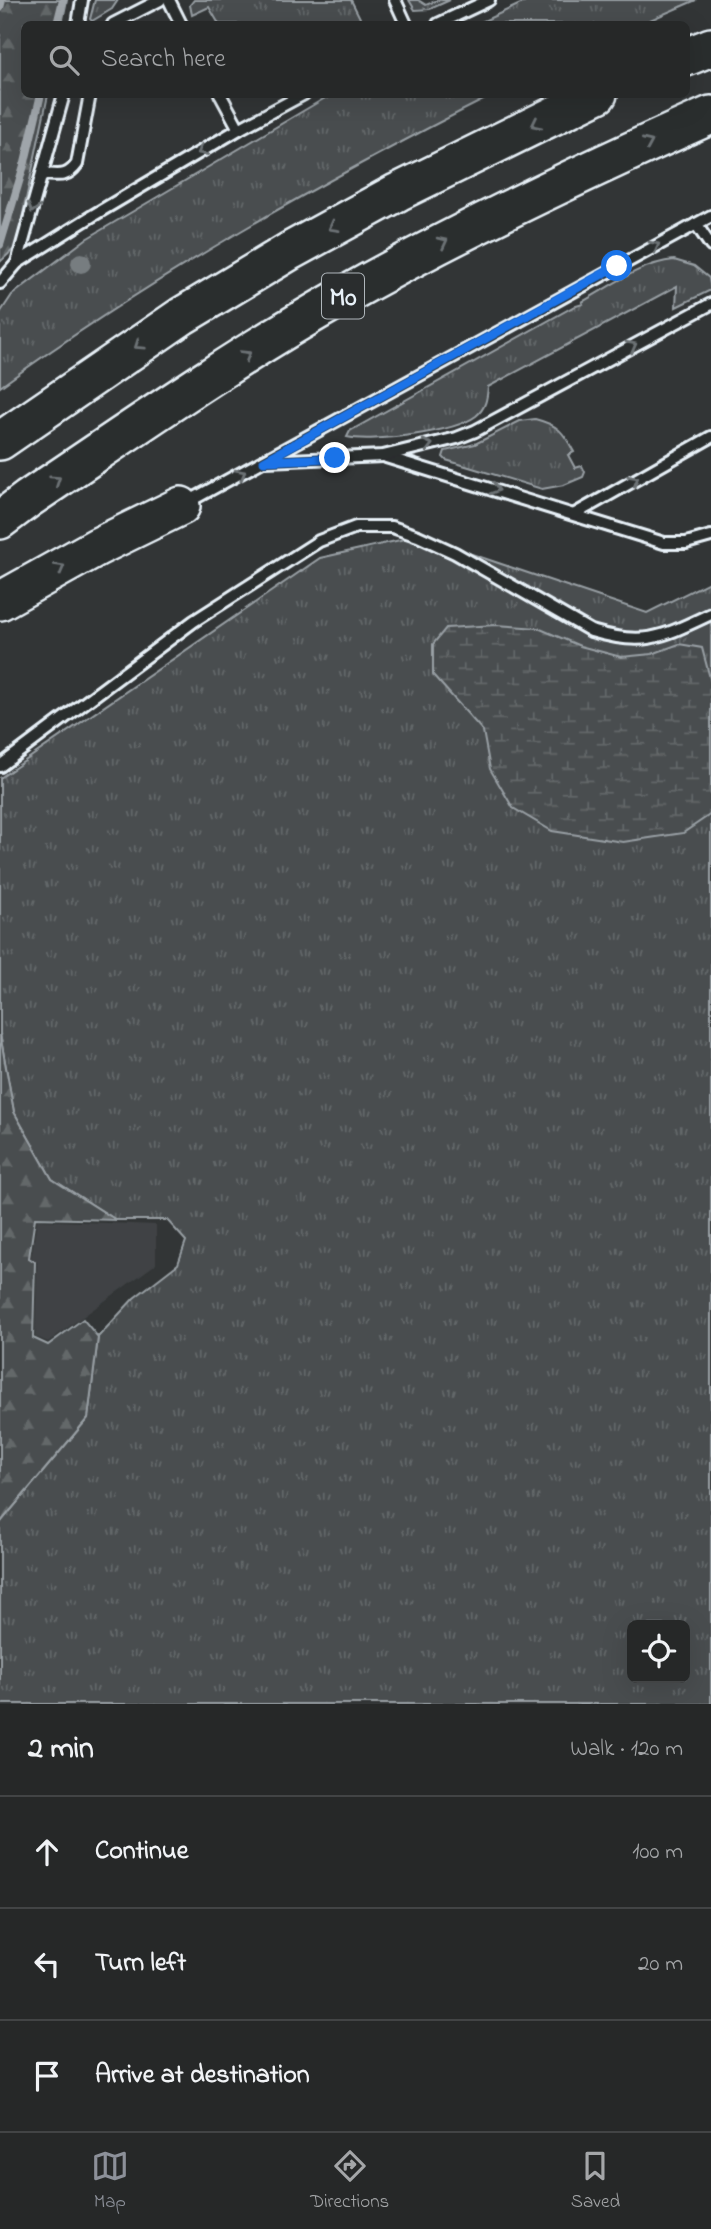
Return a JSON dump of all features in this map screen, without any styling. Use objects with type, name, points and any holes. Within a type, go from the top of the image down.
[{"type":"highway","points":[[690,56],[711,47]]},
{"type":"highway","name":"M0","points":[[0,440],[182,316],[290,251],[398,192],[590,98]]},
{"type":"highway","name":"M0","points":[[0,520],[215,374],[338,299],[437,244],[610,160],[711,115]]},
{"type":"highway","points":[[0,601],[97,547],[181,506]]},
{"type":"lane","points":[[78,21],[82,0]]},
{"type":"lane","points":[[119,21],[160,0]]},
{"type":"lane","points":[[169,0],[176,21]]},
{"type":"lane","points":[[395,0],[405,21]]},
{"type":"lane","points":[[444,21],[489,0]]},
{"type":"lane","points":[[18,262],[63,98]]},
{"type":"lane","points":[[43,174],[64,176],[71,173],[77,164],[89,98]]},
{"type":"lane","points":[[222,98],[239,129]]},
{"type":"lane","points":[[0,283],[18,262],[239,129],[297,98]]},
{"type":"lane","points":[[181,506],[711,216]]},
{"type":"lane","points":[[696,224],[711,246]]},
{"type":"lane","points":[[264,461],[383,456],[457,438],[475,431],[711,304]]},
{"type":"lane","points":[[575,514],[708,442]]},
{"type":"lane","points":[[383,456],[664,543],[686,543],[711,536]]},
{"type":"lane","points":[[0,766],[194,621],[318,541],[356,527],[392,527],[418,536],[455,553],[591,631],[613,638],[640,640],[672,633],[711,614]]},
{"type":"shaded area","points":[[37,1220],[156,1225],[156,1264],[48,1342],[35,1337],[37,1262],[31,1258]]},
{"type":"green space","points":[[0,0],[67,0],[63,21],[21,21],[21,98],[47,98],[16,247],[0,262]]},
{"type":"green space","points":[[95,0],[118,0],[112,9],[92,21],[90,19]]},
{"type":"green space","points":[[194,0],[351,0],[362,21],[217,21],[209,7],[192,15],[190,5]]},
{"type":"green space","points":[[409,0],[418,0],[426,5],[438,0],[450,0],[430,9],[415,10]]},
{"type":"green space","points":[[529,0],[696,0],[648,21],[484,21]]},
{"type":"green space","points":[[325,98],[487,98],[366,161],[241,231],[118,306],[0,387],[0,313],[12,295],[86,239]]},
{"type":"green space","points":[[674,260],[694,266],[709,278],[711,290],[676,307],[677,286],[488,387],[482,410],[465,422],[413,435],[347,437],[350,431],[573,307],[583,304],[582,302],[627,276]]},
{"type":"green space","points":[[535,419],[555,427],[563,434],[574,452],[568,455],[575,468],[582,466],[585,472],[583,477],[564,485],[542,489],[443,457],[445,451],[475,444],[520,421]]},
{"type":"green space","points":[[418,536],[647,613],[711,581],[711,1704],[0,1704],[0,1523],[88,1418],[98,1337],[134,1298],[178,1264],[186,1241],[167,1220],[116,1220],[52,1179],[14,1112],[0,1034],[0,778],[320,558]]},
{"type":"green space","points":[[496,625],[538,628],[580,646],[621,657],[652,654],[679,644],[702,648],[711,682],[711,814],[683,833],[623,842],[552,831],[513,808],[490,769],[483,731],[433,675],[433,644],[446,628]]},
{"type":"green space","points":[[0,1034],[14,1112],[52,1179],[116,1220],[35,1218],[29,1258],[35,1262],[33,1338],[48,1345],[83,1319],[98,1337],[88,1418],[0,1523]]},
{"type":"waterway","points":[[0,8],[2,0]]},
{"type":"waterway","points":[[58,21],[63,0]]},
{"type":"waterway","points":[[0,245],[25,162],[40,98]]},
{"type":"route","points":[[335,458],[264,461],[617,266]]}]
